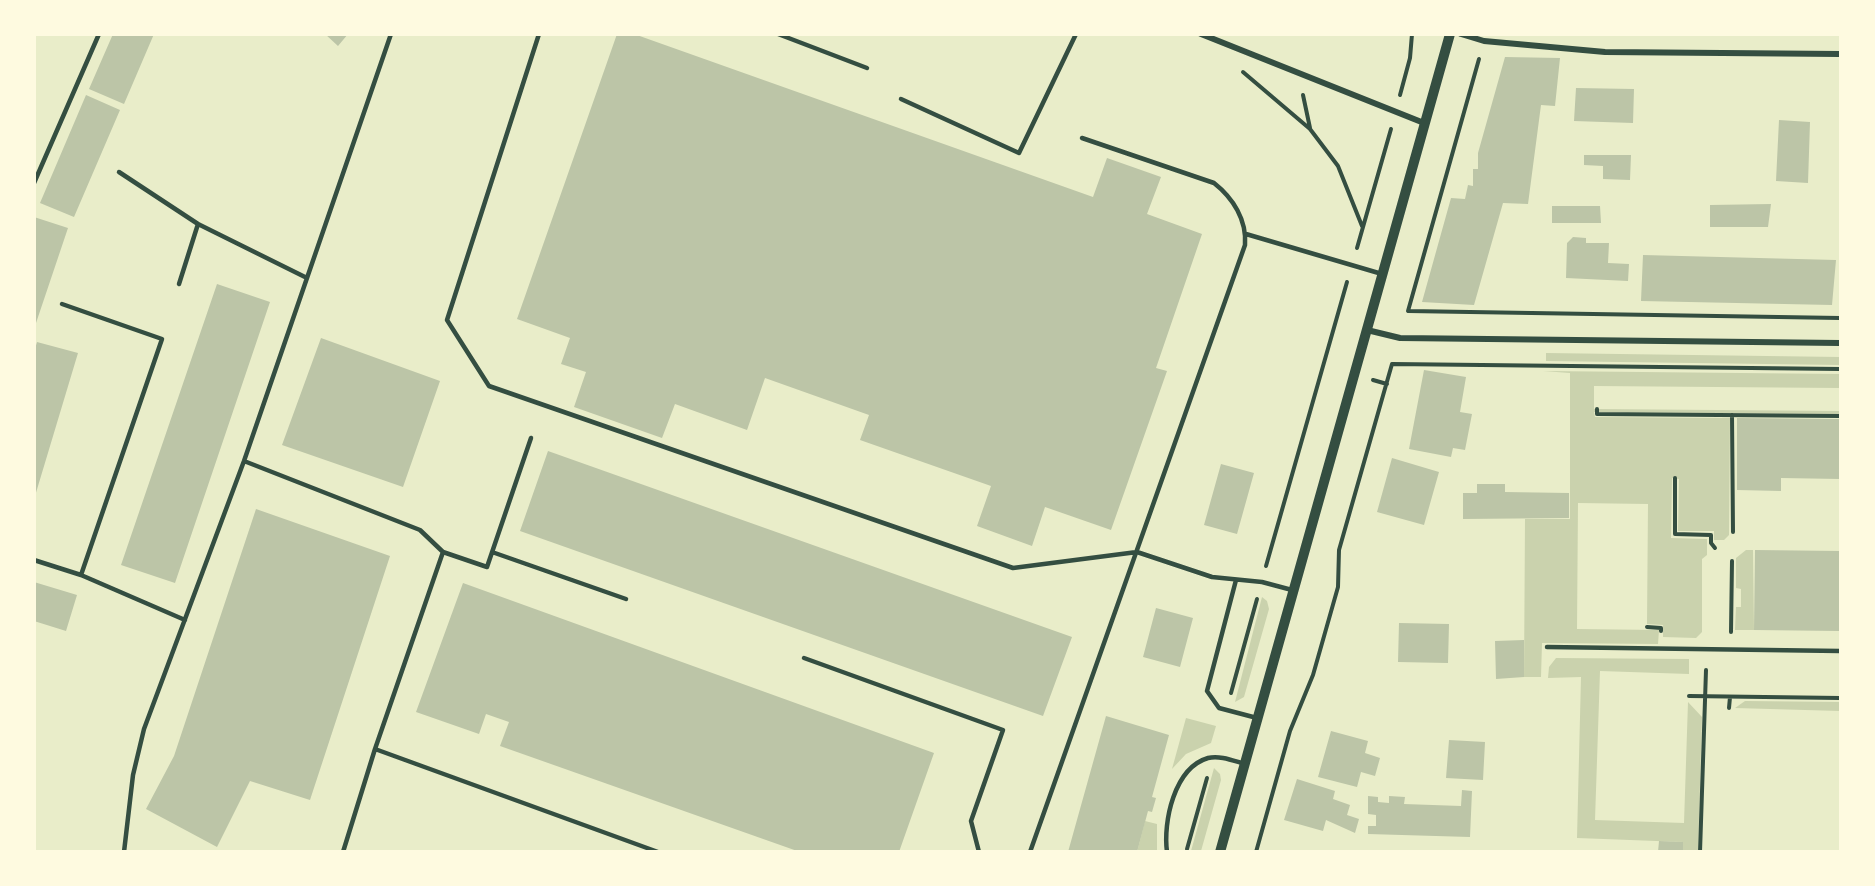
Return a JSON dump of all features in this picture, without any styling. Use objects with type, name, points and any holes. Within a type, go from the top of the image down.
[{"type":"street","points":[[1201,34],[1425,123]]},
{"type":"street","points":[[1220,852],[1450,34]]},
{"type":"street","points":[[1461,34],[1484,41],[1605,52],[1840,54]]},
{"type":"street","points":[[1367,330],[1400,338],[1840,343]]},
{"type":"lane","points":[[34,183],[99,34]]},
{"type":"lane","points":[[124,852],[133,775],[144,729],[244,461],[305,277],[391,34]]},
{"type":"lane","points":[[540,34],[447,320],[489,386],[1013,568],[1137,552],[1212,577],[1262,582],[1293,590]]},
{"type":"lane","points":[[901,99],[1019,153],[1076,34]]},
{"type":"lane","points":[[779,35],[867,68]]},
{"type":"lane","points":[[1030,852],[1242,261],[1246,234],[1234,203],[1214,183],[1082,138]]},
{"type":"lane","points":[[119,172],[198,224],[305,277]]},
{"type":"lane","points":[[179,284],[198,224]]},
{"type":"lane","points":[[1246,234],[1382,274]]},
{"type":"lane","points":[[62,304],[162,339],[81,575]]},
{"type":"lane","points":[[244,461],[420,530],[443,552],[487,567],[531,438]]},
{"type":"lane","points":[[343,852],[375,750],[443,552]]},
{"type":"lane","points":[[492,552],[626,599]]},
{"type":"lane","points":[[34,560],[81,575],[185,620]]},
{"type":"lane","points":[[1236,580],[1207,691],[1213,703],[1227,711],[1257,718]]},
{"type":"lane","points":[[1547,648],[1840,651]]},
{"type":"lane","points":[[804,658],[1004,730],[971,821],[979,852]]},
{"type":"lane","points":[[375,750],[658,852]]},
{"type":"lane","points":[[1167,852],[1169,813],[1180,784],[1196,766],[1213,757],[1245,764]]},
{"type":"path","points":[[1227,711],[1322,365],[1410,58],[1412,34]]},
{"type":"path","points":[[1484,41],[1407,311],[1840,318]]},
{"type":"path","points":[[1221,42],[1248,78],[1310,129],[1338,166],[1362,228]]},
{"type":"path","points":[[1299,73],[1310,129]]},
{"type":"path","points":[[1256,852],[1290,731],[1316,664],[1338,587],[1339,550],[1392,364],[1840,369]]},
{"type":"path","points":[[1322,365],[1330,368]]},
{"type":"path","points":[[1371,380],[1387,384]]},
{"type":"path","points":[[1597,409],[1597,414],[1840,416]]},
{"type":"path","points":[[1732,415],[1733,532]]},
{"type":"path","points":[[1675,478],[1675,534],[1711,536],[1711,543],[1715,548]]},
{"type":"path","points":[[1731,638],[1732,561]]},
{"type":"path","points":[[1700,852],[1706,670]]},
{"type":"path","points":[[1689,696],[1840,699]]},
{"type":"path","points":[[1730,697],[1730,708]]},
{"type":"path","points":[[1186,852],[1213,757]]},
{"type":"green space","points":[[1546,353],[1840,357],[1840,365],[1546,361]]},
{"type":"green space","points":[[1543,371],[1840,374],[1840,388],[1594,386],[1594,409],[1840,411],[1840,414],[1594,412],[1595,417],[1730,418],[1729,535],[1724,540],[1714,540],[1714,531],[1678,531],[1679,479],[1672,478],[1671,538],[1707,539],[1707,555],[1702,559],[1702,632],[1696,638],[1663,637],[1663,625],[1647,624],[1648,504],[1578,503],[1577,629],[1659,630],[1658,644],[1542,643],[1541,677],[1524,677],[1525,519],[1570,519],[1570,373]]},
{"type":"green space","points":[[1746,550],[1753,550],[1754,630],[1735,630],[1736,607],[1741,607],[1741,589],[1736,588],[1736,558]]},
{"type":"green space","points":[[1262,597],[1267,601],[1269,609],[1244,697],[1235,702]]},
{"type":"green space","points":[[1556,658],[1689,659],[1689,674],[1600,671],[1595,820],[1684,823],[1688,702],[1702,717],[1698,851],[1683,851],[1683,842],[1577,838],[1581,677],[1548,678],[1549,667]]},
{"type":"green space","points":[[1745,701],[1840,702],[1840,711],[1735,708]]},
{"type":"green space","points":[[1186,718],[1216,726],[1211,743],[1186,754],[1172,769]]},
{"type":"green space","points":[[1214,768],[1220,774],[1221,780],[1201,851],[1191,851]]},
{"type":"green space","points":[[1145,821],[1157,824],[1157,851],[1137,852]]},
{"type":"building","points":[[113,34],[154,34],[124,104],[89,89]]},
{"type":"building","points":[[325,34],[348,34],[338,46]]},
{"type":"building","points":[[617,34],[634,34],[1093,197],[1107,158],[1161,177],[1147,214],[1202,234],[1156,368],[1167,371],[1111,530],[1045,507],[1032,546],[977,526],[991,486],[860,440],[869,415],[765,378],[747,430],[675,404],[662,438],[574,407],[586,372],[561,364],[570,338],[517,319]]},
{"type":"building","points":[[1505,57],[1560,58],[1555,106],[1541,105],[1528,204],[1503,203],[1474,305],[1422,302],[1451,198],[1465,199],[1468,185],[1473,186],[1473,169],[1478,169],[1478,153]]},
{"type":"building","points":[[1576,88],[1634,89],[1633,123],[1574,121]]},
{"type":"building","points":[[86,95],[120,110],[74,217],[40,203]]},
{"type":"building","points":[[1779,120],[1810,122],[1808,183],[1776,181]]},
{"type":"building","points":[[1584,155],[1631,155],[1630,180],[1603,179],[1603,166],[1584,165]]},
{"type":"building","points":[[1771,204],[1768,227],[1710,227],[1710,205]]},
{"type":"building","points":[[1552,206],[1600,206],[1601,223],[1552,223]]},
{"type":"building","points":[[34,217],[68,228],[35,326],[34,326]]},
{"type":"building","points":[[1573,237],[1586,238],[1586,243],[1609,243],[1608,263],[1629,264],[1628,281],[1566,278],[1567,243]]},
{"type":"building","points":[[1643,255],[1836,260],[1832,305],[1641,301]]},
{"type":"building","points":[[217,284],[270,302],[175,583],[121,565]]},
{"type":"building","points":[[321,338],[440,381],[403,487],[282,445]]},
{"type":"building","points":[[37,342],[78,353],[35,496],[34,352]]},
{"type":"building","points":[[1424,370],[1466,377],[1460,412],[1472,414],[1465,450],[1453,448],[1451,457],[1409,449]]},
{"type":"building","points":[[1737,418],[1840,419],[1840,479],[1781,478],[1781,491],[1737,490]]},
{"type":"building","points":[[548,451],[1072,637],[1043,716],[520,531]]},
{"type":"building","points":[[1392,458],[1439,472],[1424,525],[1377,512]]},
{"type":"building","points":[[1221,464],[1254,473],[1237,534],[1204,525]]},
{"type":"building","points":[[1477,484],[1505,484],[1505,492],[1569,493],[1569,518],[1463,519],[1463,493],[1477,493]]},
{"type":"building","points":[[256,509],[390,556],[310,800],[250,781],[217,847],[146,809],[174,756]]},
{"type":"building","points":[[1755,550],[1840,551],[1839,631],[1754,630]]},
{"type":"building","points":[[34,582],[77,595],[66,631],[34,621]]},
{"type":"building","points":[[463,583],[934,753],[899,852],[800,852],[500,746],[509,722],[486,714],[479,734],[416,712]]},
{"type":"building","points":[[1156,608],[1193,618],[1180,667],[1143,657]]},
{"type":"building","points":[[1399,623],[1449,624],[1448,663],[1398,662]]},
{"type":"building","points":[[1524,640],[1524,677],[1496,679],[1495,641]]},
{"type":"building","points":[[1106,716],[1169,735],[1152,797],[1156,798],[1152,812],[1148,811],[1137,852],[1068,852]]},
{"type":"building","points":[[1331,731],[1368,741],[1365,753],[1380,758],[1375,776],[1361,772],[1357,787],[1318,777]]},
{"type":"building","points":[[1449,740],[1485,742],[1483,780],[1446,778]]},
{"type":"building","points":[[1297,779],[1335,791],[1333,799],[1350,805],[1347,815],[1359,819],[1355,833],[1326,820],[1323,831],[1284,820]]},
{"type":"building","points":[[1462,790],[1472,791],[1470,837],[1368,834],[1368,826],[1376,826],[1376,815],[1368,814],[1368,796],[1378,797],[1378,802],[1389,803],[1389,796],[1405,797],[1404,804],[1461,806]]},
{"type":"building","points":[[1659,841],[1683,842],[1683,852],[1658,852]]}]
